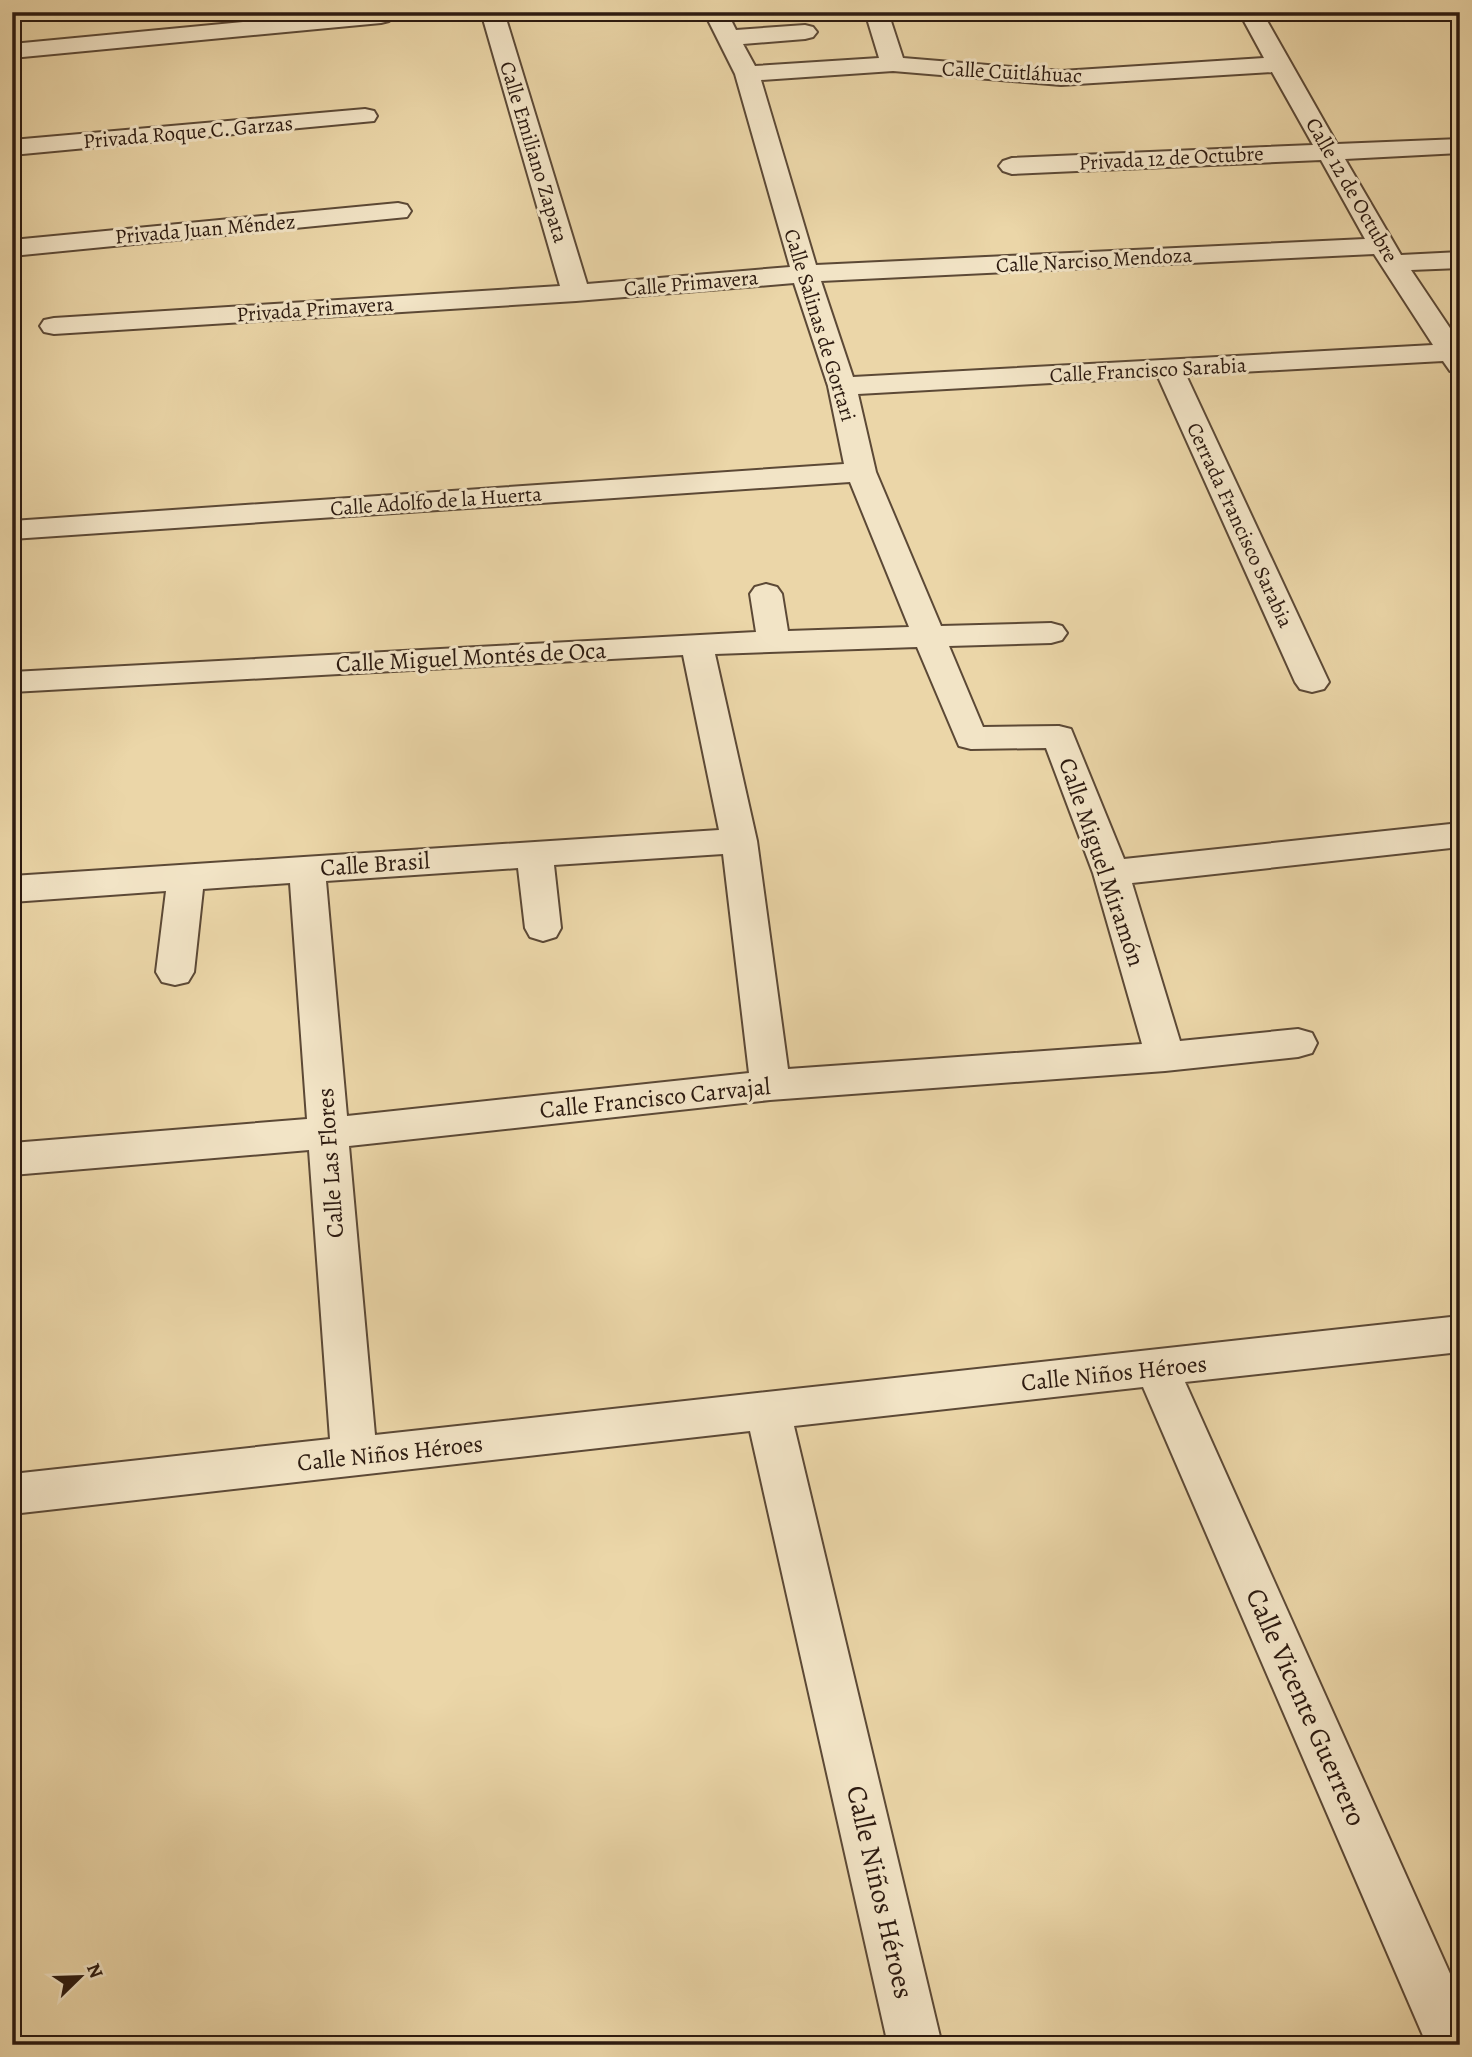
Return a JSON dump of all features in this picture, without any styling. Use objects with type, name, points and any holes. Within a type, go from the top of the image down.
[{"type":"street","name":"Calle Emiliano Zapata","points":[[492,12],[576,293]]},
{"type":"street","name":"Calle Salinas de Gortari","points":[[715,12],[747,74],[805,274],[842,386],[861,472],[929,636]]},
{"type":"street","points":[[876,12],[893,65]]},
{"type":"street","name":"Calle 12 de Octubre","points":[[1250,12],[1388,254],[1456,359]]},
{"type":"street","points":[[12,51],[381,16]]},
{"type":"street","points":[[728,38],[804,32]]},
{"type":"street","name":"Calle Cuitláhuac","points":[[747,74],[893,65],[1061,78],[1278,64]]},
{"type":"street","name":"Privada Roque C. Garzas","points":[[12,148],[365,116]]},
{"type":"street","name":"Privada 12 de Octubre","points":[[1012,166],[1460,146]]},
{"type":"street","name":"Privada Juan Méndez","points":[[12,248],[398,211]]},
{"type":"street","name":"Calle Narciso Mendoza","points":[[805,274],[1388,254],[1460,260]]},
{"type":"street","name":"Calle Primavera","points":[[576,293],[805,274]]},
{"type":"street","name":"Privada Primavera","points":[[54,326],[576,293]]},
{"type":"street","name":"Calle Francisco Sarabia","points":[[842,386],[1169,369],[1456,359]]},
{"type":"street","name":"Cerrada Francisco Sarabia","points":[[1169,369],[1312,682]]},
{"type":"street","name":"Calle Adolfo de la Huerta","points":[[12,530],[861,472]]},
{"type":"street","points":[[766,594],[774,642]]},
{"type":"street","name":"Calle Miguel Montés de Oca","points":[[12,682],[697,644],[1051,633]]},
{"type":"street","name":"Calle Miguel Miramón","points":[[929,636],[971,738],[1059,737],[1111,873],[1165,1057]]},
{"type":"street","points":[[697,644],[739,841],[770,1085]]},
{"type":"street","points":[[1111,873],[1460,835]]},
{"type":"street","name":"Calle Brasil","points":[[12,889],[739,841]]},
{"type":"street","points":[[534,854],[543,928]]},
{"type":"street","name":"Calle Las Flores","points":[[307,868],[354,1457]]},
{"type":"street","points":[[175,972],[186,877]]},
{"type":"street","name":"Calle Francisco Carvajal","points":[[12,1159],[328,1133],[770,1085],[1165,1057],[1298,1043]]},
{"type":"street","name":"Calle Niños Héroes","points":[[12,1494],[1460,1334]]},
{"type":"street","name":"Calle Vicente Guerrero","points":[[1157,1368],[1454,2045]]},
{"type":"street","name":"Calle Niños Héroes","points":[[768,1411],[915,2045]]}]
